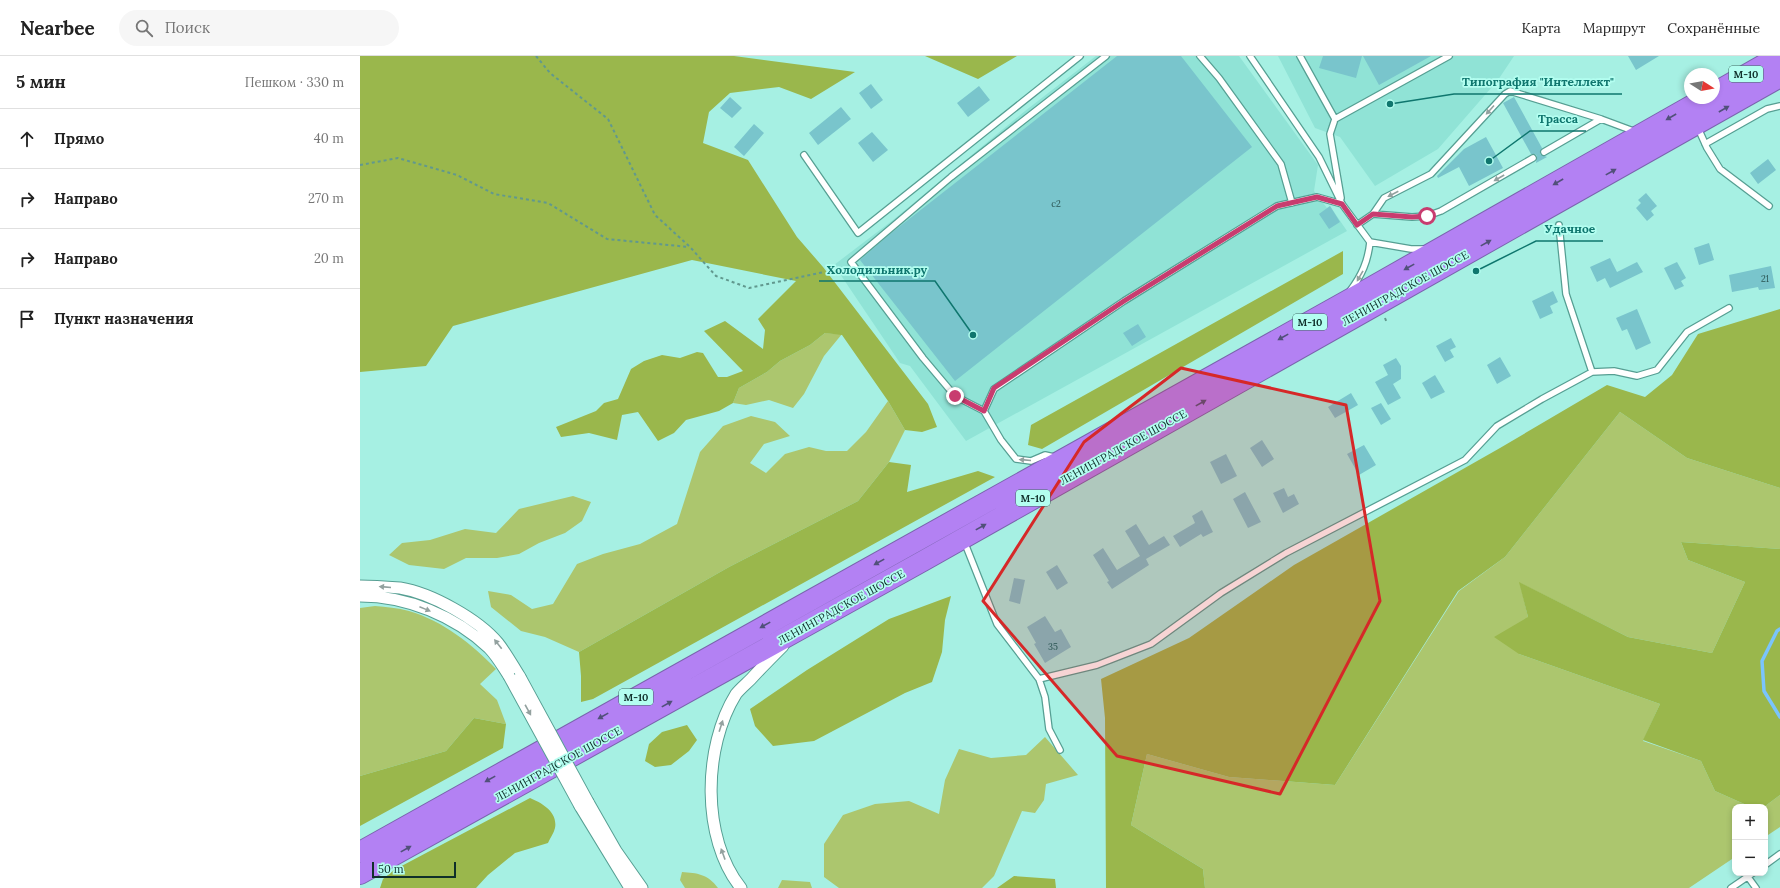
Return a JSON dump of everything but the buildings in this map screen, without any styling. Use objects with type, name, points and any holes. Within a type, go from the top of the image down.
[{"type":"highway","name":"М-10","points":[[1720,90],[1779,56]]},
{"type":"highway","name":"ЛЕНИНГРАДСКОЕ ШОССЕ","points":[[360,874],[797,631],[1780,77]]},
{"type":"highway","name":"ЛЕНИНГРАДСКОЕ ШОССЕ","points":[[360,852],[1440,249],[1694,104]]},
{"type":"street","points":[[360,586],[401,589],[443,604],[463,614],[485,629],[499,643],[514,676],[630,888]]},
{"type":"street","points":[[360,596],[397,600],[424,608],[448,619],[490,648],[514,676]]},
{"type":"street","points":[[741,888],[725,859],[715,833],[711,773],[716,744],[724,718],[737,693],[797,631]]},
{"type":"street","points":[[584,804],[642,888]]},
{"type":"lane","points":[[804,155],[858,233],[1080,56]]},
{"type":"lane","points":[[1062,460],[1045,455],[1031,461],[1016,459],[1001,440],[984,411],[955,396],[923,358],[851,262],[951,177],[1106,56]]},
{"type":"lane","points":[[1200,56],[1219,78],[1281,164],[1292,203]]},
{"type":"lane","points":[[1250,56],[1319,157],[1342,204],[1370,242],[1411,249],[1440,249]]},
{"type":"lane","points":[[1300,56],[1335,119]]},
{"type":"lane","points":[[1342,204],[1330,134],[1335,119],[1449,56]]},
{"type":"lane","points":[[1357,225],[1373,214],[1384,198],[1431,174],[1505,94],[1510,91],[1642,134]]},
{"type":"lane","points":[[1705,144],[1767,109],[1780,106]]},
{"type":"lane","points":[[1544,152],[1601,120]]},
{"type":"lane","points":[[1696,125],[1720,169],[1769,206]]},
{"type":"lane","points":[[1373,214],[1412,217],[1427,216],[1441,211],[1533,158]]},
{"type":"lane","points":[[984,411],[994,388],[1124,301],[1277,206],[1317,197],[1342,204]]},
{"type":"lane","points":[[1559,224],[1566,294],[1592,372]]},
{"type":"lane","points":[[1339,305],[1361,276],[1368,257],[1370,242]]},
{"type":"lane","points":[[1038,679],[1097,665],[1151,644],[1221,593],[1286,553],[1465,460],[1497,426],[1542,399],[1592,372],[1614,370],[1638,376],[1658,370],[1687,332],[1729,308]]},
{"type":"lane","points":[[962,537],[997,624],[1038,679],[1045,697],[1049,729],[1060,750]]},
{"type":"lane","points":[[1768,863],[1780,854]]},
{"type":"lane","points":[[1731,888],[1749,876]]},
{"type":"lane","points":[[1750,876],[1756,888]]},
{"type":"path","points":[[536,56],[550,73],[608,120],[655,215],[690,247],[716,276],[749,288],[824,272]]},
{"type":"path","points":[[360,165],[398,158],[457,175],[494,194],[548,203],[607,239],[690,247]]},
{"type":"highlighted area","points":[[1181,368],[1346,405],[1380,601],[1280,794],[1117,756],[983,601],[1084,442]]},
{"type":"shaded area","points":[[1096,56],[1239,56],[1318,165],[1314,191],[1327,208],[1330,206],[1347,231],[966,441],[910,366],[900,363],[834,265],[893,220],[1025,111]]},
{"type":"shaded area","points":[[1278,56],[1514,56],[1498,80],[1438,149],[1375,186],[1340,137],[1315,128]]},
{"type":"green space","points":[[360,56],[734,56],[855,72],[811,99],[779,87],[730,93],[709,112],[703,143],[748,160],[797,237],[823,267],[928,404],[937,427],[922,432],[905,430],[888,401],[842,335],[825,333],[810,345],[780,361],[767,372],[739,388],[733,403],[719,411],[686,420],[674,433],[658,441],[638,412],[622,415],[617,440],[589,433],[561,437],[556,427],[596,411],[604,403],[618,399],[631,369],[644,361],[662,355],[680,358],[697,352],[703,353],[718,377],[727,377],[743,371],[704,331],[725,321],[763,349],[765,330],[758,319],[796,281],[692,260],[453,326],[426,366],[360,372]]},
{"type":"green space","points":[[925,56],[1017,56],[978,79]]},
{"type":"green space","points":[[1343,251],[1343,274],[1042,449],[1028,445],[1031,425]]},
{"type":"green space","points":[[1780,309],[1780,488],[1687,458],[1620,412],[1505,557],[1458,591],[1335,785],[1229,777],[1147,754],[1131,825],[1203,869],[1205,888],[1106,888],[1105,718],[1101,679],[1189,638],[1294,565],[1500,448],[1607,385],[1645,397],[1672,375],[1698,334]]},
{"type":"green space","points":[[825,333],[842,334],[824,356],[804,394],[793,408],[769,400],[746,405],[733,403],[739,388],[767,372],[780,361],[810,345]]},
{"type":"green space","points":[[888,401],[905,430],[889,462],[858,501],[729,567],[579,652],[545,637],[521,631],[491,607],[488,591],[511,595],[532,609],[553,604],[577,564],[603,554],[640,544],[677,524],[700,452],[723,426],[751,416],[775,422],[790,436],[764,444],[750,463],[766,473],[785,454],[809,447],[826,451],[847,451],[866,432]]},
{"type":"green space","points":[[1620,412],[1687,458],[1780,488],[1780,549],[1681,542],[1688,560],[1745,582],[1712,653],[1628,637],[1520,583],[1528,617],[1519,654],[1660,704],[1643,741],[1701,761],[1715,791],[1744,804],[1732,804],[1732,859],[1689,888],[1205,888],[1203,869],[1131,825],[1147,754],[1229,777],[1335,785],[1459,591],[1505,557]]},
{"type":"green space","points":[[889,462],[911,465],[907,492],[978,471],[995,477],[593,699],[581,702],[579,652],[729,567],[858,501]]},
{"type":"green space","points":[[573,496],[591,502],[582,521],[565,533],[539,543],[519,554],[497,558],[466,558],[444,569],[409,565],[389,555],[402,543],[430,540],[465,529],[496,533],[519,509]]},
{"type":"green space","points":[[1681,542],[1780,549],[1780,795],[1768,804],[1744,804],[1715,791],[1701,761],[1643,740],[1660,704],[1519,654],[1494,637],[1528,617],[1519,582],[1628,637],[1712,653],[1745,582],[1688,560]]},
{"type":"green space","points":[[951,596],[945,620],[942,652],[932,682],[905,693],[814,741],[773,746],[755,726],[750,709],[807,670],[889,619]]},
{"type":"green space","points":[[375,606],[401,609],[422,615],[456,634],[477,651],[496,669],[480,684],[497,700],[506,724],[474,718],[446,751],[360,776],[360,608]]},
{"type":"green space","points":[[474,718],[506,724],[503,748],[360,826],[360,776],[446,751]]},
{"type":"green space","points":[[687,725],[697,740],[689,751],[671,765],[655,767],[645,761],[649,744],[662,732]]},
{"type":"green space","points":[[1045,737],[1078,775],[1046,784],[1044,800],[1035,813],[1022,811],[994,876],[982,888],[839,888],[824,877],[824,844],[843,815],[875,804],[909,801],[939,814],[945,780],[959,749],[991,758],[1026,755]]},
{"type":"green space","points":[[1780,795],[1780,827],[1768,835],[1768,804]]},
{"type":"green space","points":[[530,798],[544,805],[554,817],[555,828],[548,843],[515,853],[488,875],[476,888],[380,888],[383,879],[394,870]]},
{"type":"green space","points":[[682,872],[702,875],[714,883],[718,888],[685,888],[680,880]]},
{"type":"green space","points":[[1014,876],[1055,879],[1056,888],[997,888]]},
{"type":"green space","points":[[782,880],[810,882],[812,888],[778,888]]},
{"type":"waterway","points":[[1780,629],[1777,631],[1762,661],[1764,691],[1780,717]]},
{"type":"place","name":"Типография \"Интеллект\"","points":[[1390,104]]},
{"type":"place","name":"Трасса","points":[[1489,161]]},
{"type":"place","name":"Удачное","points":[[1476,271]]},
{"type":"place","name":"Холодильник.ру","points":[[973,335]]},
{"type":"route","points":[[955,396],[984,411],[994,388],[1124,301],[1277,206],[1317,197],[1342,204],[1357,225],[1373,214],[1412,217],[1427,216]]}]
